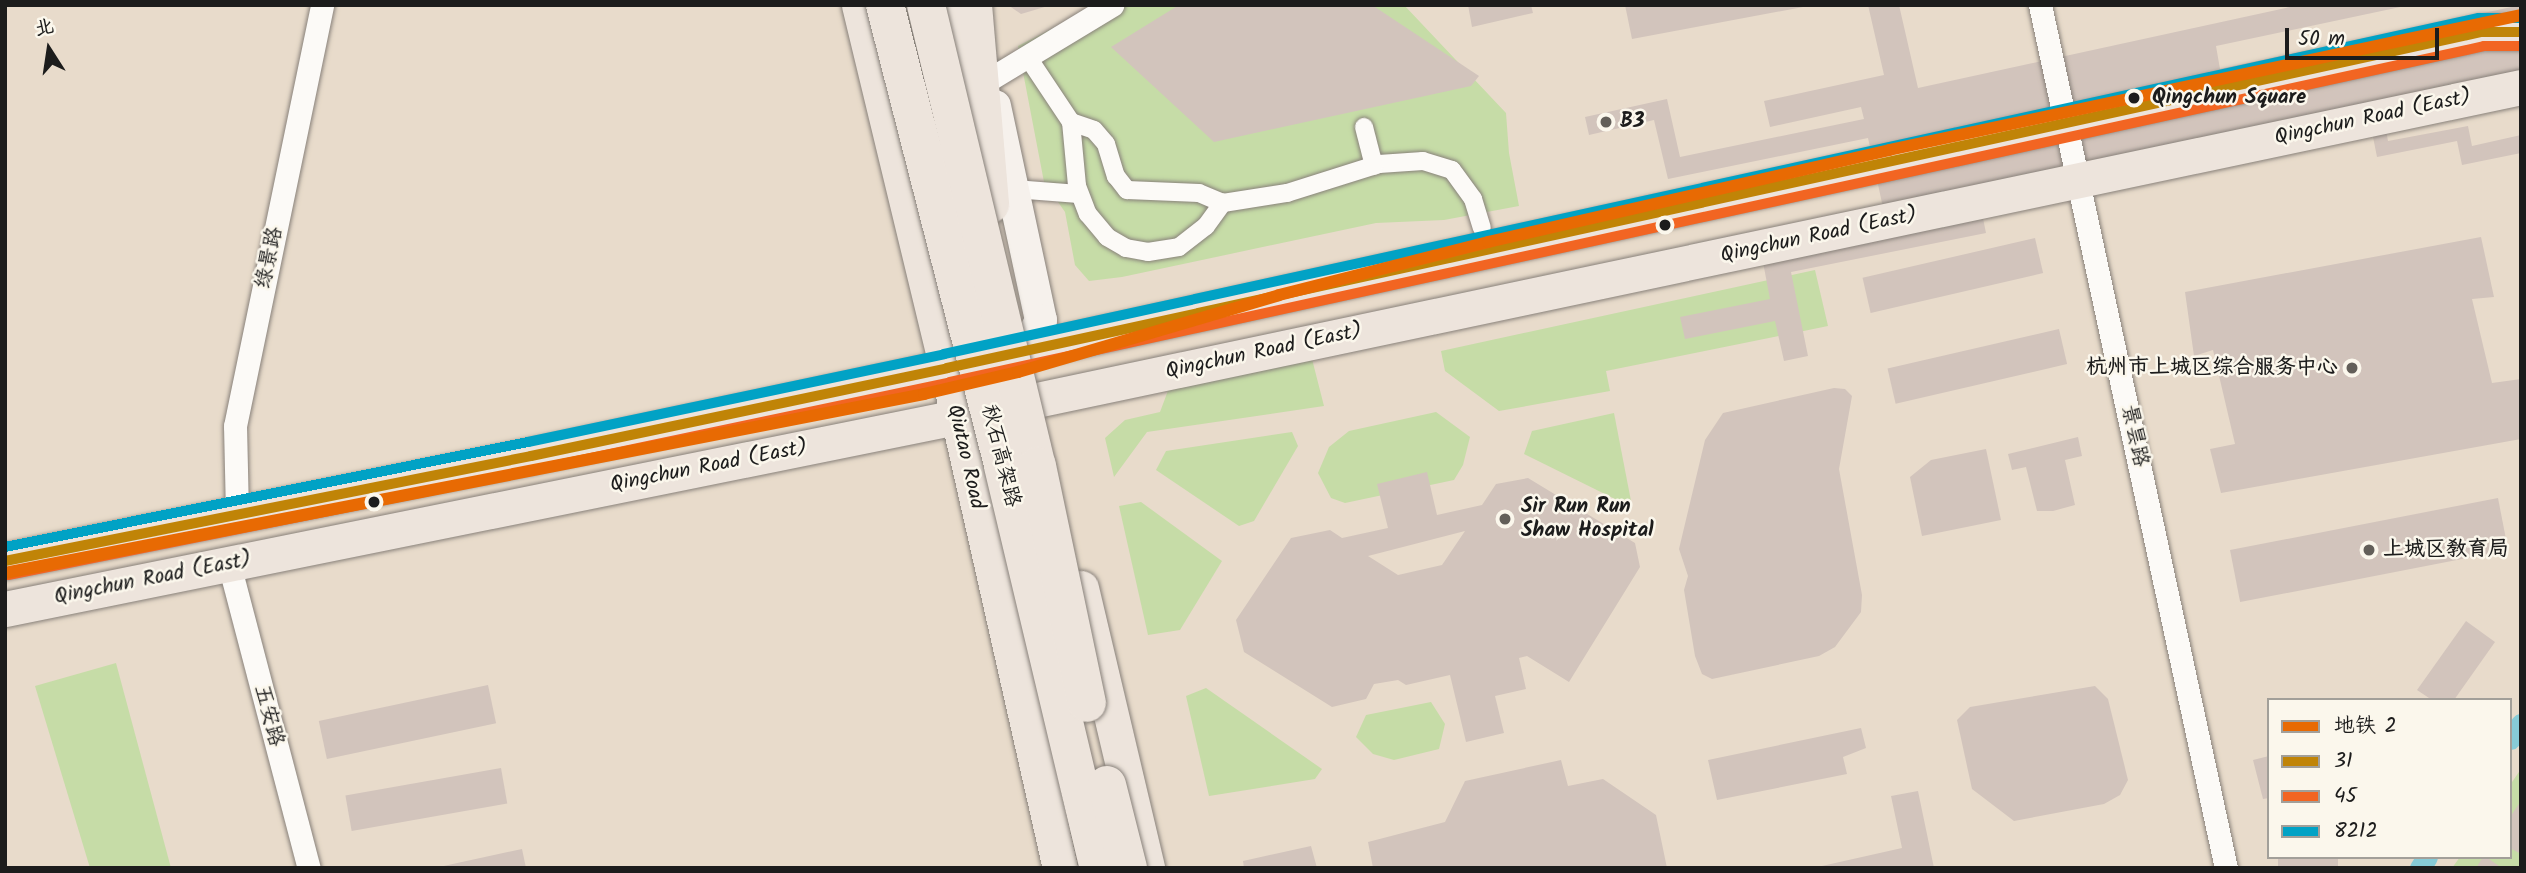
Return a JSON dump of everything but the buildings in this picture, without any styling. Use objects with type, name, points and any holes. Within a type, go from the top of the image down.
[{"type":"highway","name":"秋石高架路","points":[[885,5],[1009,493],[1099,868]]},
{"type":"highway","name":"秋石高架路","points":[[926,5],[1037,466],[1086,698],[1128,868]]},
{"type":"highway","points":[[973,5],[990,204]]},
{"type":"main road","name":"Qiutao Road","points":[[859,5],[947,368],[1060,868]]},
{"type":"main road","points":[[951,5],[990,204],[1147,868]]},
{"type":"main road","points":[[973,5],[1041,320],[1025,351]]},
{"type":"main road","points":[[5,561],[531,456],[947,368],[2067,125],[2482,32],[2521,32]]},
{"type":"main road","name":"Qingchun Road (East)","points":[[5,609],[956,417],[2521,87]]},
{"type":"street","name":"绿景路","points":[[237,513],[235,426],[322,5]]},
{"type":"street","points":[[990,79],[1112,5]]},
{"type":"street","name":"景昙路","points":[[2040,5],[2226,868]]},
{"type":"street","points":[[1027,56],[1071,122],[1079,194],[1088,214],[1107,237],[1126,247],[1148,252],[1179,247],[1206,226],[1223,203]]},
{"type":"street","points":[[1071,122],[1094,130],[1106,144],[1116,176],[1127,190],[1199,193],[1223,203],[1287,193],[1374,166],[1423,161],[1452,170],[1473,199],[1482,228]]},
{"type":"street","points":[[1364,127],[1374,166]]},
{"type":"street","points":[[1027,190],[1079,194]]},
{"type":"street","name":"五安路","points":[[229,564],[309,868]]},
{"type":"green space","points":[[1098,5],[1404,5],[1506,113],[1509,153],[1519,206],[1444,220],[1376,223],[1122,277],[1089,281],[1075,265],[1065,212],[1044,182],[1018,46]]},
{"type":"green space","points":[[1815,270],[1828,326],[1606,371],[1610,391],[1499,411],[1445,371],[1441,351]]},
{"type":"green space","points":[[1312,359],[1324,406],[1147,432],[1114,477],[1105,438],[1125,420],[1160,412],[1169,388]]},
{"type":"green space","points":[[1436,412],[1470,437],[1463,465],[1454,480],[1345,503],[1331,498],[1318,473],[1329,447],[1349,431]]},
{"type":"green space","points":[[1614,413],[1631,501],[1621,502],[1524,454],[1532,431]]},
{"type":"green space","points":[[1292,432],[1298,446],[1254,521],[1239,526],[1156,470],[1166,451]]},
{"type":"green space","points":[[1141,502],[1222,561],[1180,630],[1148,635],[1119,506]]},
{"type":"green space","points":[[116,663],[171,868],[90,868],[35,686]]},
{"type":"green space","points":[[1206,688],[1322,769],[1315,779],[1209,796],[1186,696]]},
{"type":"green space","points":[[1431,702],[1445,724],[1439,749],[1394,760],[1373,754],[1356,737],[1366,715]]},
{"type":"green space","points":[[2521,769],[2521,868],[2452,868],[2459,859],[2512,859],[2512,782]]},
{"type":"waterway","points":[[2512,736],[2521,724]]},
{"type":"waterway","points":[[2420,868],[2426,859]]},
{"type":"metro line","name":"2","points":[[5,573],[924,394],[1018,372],[1279,295],[1488,242],[1889,150],[2521,15]]},
{"type":"transit line","name":"8212","points":[[5,547],[528,442],[944,354],[2479,18],[2521,18]]},
{"type":"transit line","name":"31","points":[[5,561],[531,456],[947,368],[2482,32],[2521,32]]},
{"type":"transit line","name":"45","points":[[8,575],[534,470],[950,382],[2484,46],[2521,46]]},
{"type":"place","name":"Qingchun Square","points":[[2134,98]]},
{"type":"place","name":"B3","points":[[1606,122]]},
{"type":"place","name":"杭州市上城区综合服务中心","points":[[2352,368]]},
{"type":"place","name":"Sir Run Run Shaw Hospital","points":[[1505,519]]},
{"type":"place","name":"上城区教育局","points":[[2369,550]]}]
